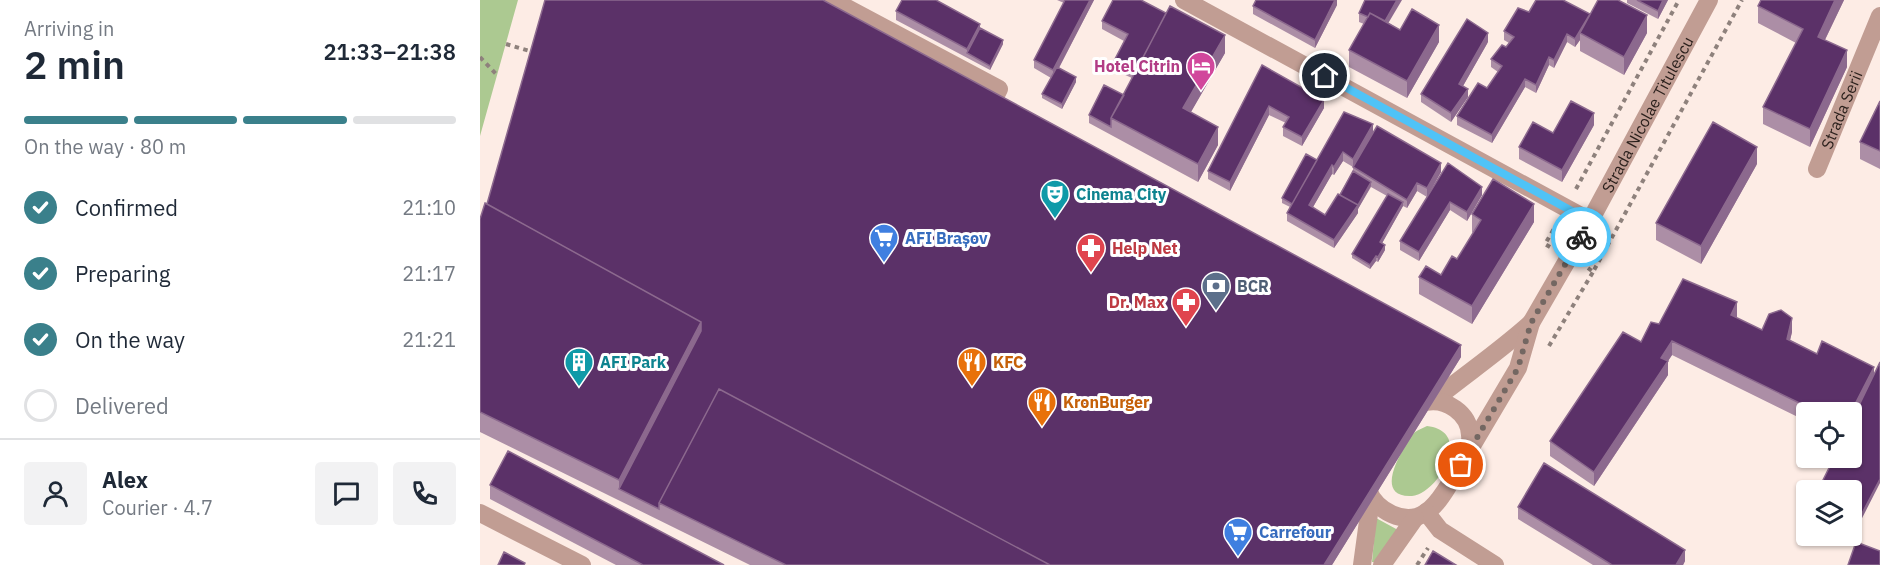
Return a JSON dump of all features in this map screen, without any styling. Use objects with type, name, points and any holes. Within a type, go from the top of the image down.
[{"type":"street","points":[[832,0],[999,89],[992,103]]},
{"type":"street","points":[[1184,0],[1590,221]]},
{"type":"street","name":"Strada Nicolae Titulescu","points":[[1382,565],[1421,515],[1436,503],[1447,488],[1518,368],[1531,323],[1590,221],[1709,0]]},
{"type":"street","name":"Strada Serii","points":[[1817,169],[1880,16]]},
{"type":"street","name":"Strada Nicolae Titulescu","points":[[1428,402],[1498,352],[1531,323]]},
{"type":"street","points":[[1438,374],[1428,402],[1443,402],[1460,411],[1471,436],[1467,454]]},
{"type":"street","points":[[1362,565],[1370,495],[1388,513],[1421,515],[1494,565]]},
{"type":"street","points":[[480,513],[582,565]]},
{"type":"path","points":[[506,44],[533,53]]},
{"type":"path","points":[[480,57],[497,75]]},
{"type":"green space","points":[[480,0],[518,0],[480,136]]},
{"type":"green space","points":[[1427,426],[1441,431],[1449,439],[1450,451],[1447,463],[1440,475],[1422,493],[1412,496],[1402,495],[1392,486],[1394,470],[1400,454],[1412,435]]},
{"type":"green space","points":[[1376,518],[1398,530],[1376,562],[1372,562]]},
{"type":"building","name":"AFI Brașov","points":[[545,0],[823,0],[1461,345],[1324,565],[1050,565],[719,389],[659,503],[659,509],[619,489],[701,331],[701,322],[487,204]]},
{"type":"building","points":[[902,0],[936,0],[980,24],[967,49],[896,11]]},
{"type":"building","points":[[1065,0],[1090,0],[1053,70],[1034,60]]},
{"type":"building","points":[[1113,0],[1141,0],[1166,13],[1136,71],[1114,61],[1128,34],[1102,21]]},
{"type":"building","points":[[1256,0],[1335,0],[1315,40],[1253,6]]},
{"type":"building","points":[[1365,0],[1397,0],[1385,21],[1370,13],[1368,17],[1359,13]]},
{"type":"building","points":[[1536,0],[1563,0],[1590,14],[1575,39],[1567,34],[1554,60],[1549,57],[1536,85],[1525,79],[1492,135],[1457,116],[1478,83],[1487,88],[1502,66],[1491,59],[1502,45],[1506,47],[1514,37],[1504,31],[1518,8],[1529,12]]},
{"type":"building","points":[[1598,0],[1618,0],[1647,15],[1624,57],[1580,33]]},
{"type":"building","points":[[1637,0],[1663,0],[1658,11]]},
{"type":"building","points":[[1761,0],[1835,0],[1818,37],[1847,50],[1810,129],[1763,107],[1803,29],[1758,6]]},
{"type":"building","points":[[1170,6],[1225,35],[1183,108],[1218,127],[1198,164],[1111,118]]},
{"type":"building","points":[[1412,9],[1439,25],[1407,81],[1349,50],[1370,13],[1400,30]]},
{"type":"building","points":[[1467,19],[1488,33],[1459,84],[1468,89],[1451,113],[1421,94]]},
{"type":"building","points":[[980,28],[1003,40],[990,66],[967,53]]},
{"type":"building","points":[[1262,65],[1324,100],[1302,137],[1283,127],[1289,117],[1269,106],[1230,182],[1208,171]]},
{"type":"building","points":[[1057,67],[1076,77],[1062,104],[1042,94]]},
{"type":"building","points":[[1104,85],[1124,95],[1111,118],[1111,127],[1089,115]]},
{"type":"building","points":[[1571,101],[1594,113],[1562,170],[1519,147],[1533,122],[1553,133]]},
{"type":"building","points":[[1880,101],[1880,151],[1860,142]]},
{"type":"building","points":[[1344,112],[1373,124],[1353,159],[1343,152],[1334,167],[1332,165],[1309,205],[1325,215],[1338,194],[1358,205],[1334,240],[1287,213]]},
{"type":"building","points":[[1713,122],[1757,147],[1701,246],[1656,223]]},
{"type":"building","points":[[1377,126],[1441,163],[1427,188],[1417,183],[1407,200],[1353,167]]},
{"type":"building","points":[[1306,154],[1317,160],[1292,204],[1282,198]]},
{"type":"building","points":[[1448,163],[1482,187],[1467,212],[1450,202],[1419,252],[1400,241]]},
{"type":"building","points":[[1353,171],[1371,182],[1358,205],[1340,195]]},
{"type":"building","points":[[1493,179],[1534,204],[1472,306],[1419,277],[1426,266],[1441,275],[1452,256],[1457,259],[1481,220],[1472,214]]},
{"type":"building","points":[[1388,194],[1403,202],[1380,242],[1385,245],[1370,265],[1352,254]]},
{"type":"building","name":"AFI Park","points":[[485,203],[701,322],[619,480],[480,412],[480,219]]},
{"type":"building","points":[[1683,279],[1737,302],[1731,315],[1762,330],[1769,314],[1781,310],[1792,318],[1787,339],[1817,354],[1822,341],[1874,367],[1856,402],[1797,402],[1672,341],[1661,358],[1668,361],[1594,472],[1550,441],[1623,332],[1641,342],[1651,322],[1659,324]]},
{"type":"building","points":[[1880,362],[1880,479],[1862,513],[1862,480],[1823,480],[1829,468],[1862,468],[1861,402]]},
{"type":"building","points":[[719,389],[1050,565],[786,565],[659,503]]},
{"type":"building","points":[[508,451],[724,565],[643,565],[490,485]]},
{"type":"building","points":[[1544,463],[1685,550],[1676,565],[1612,565],[1518,507]]},
{"type":"building","points":[[1862,544],[1880,551],[1880,565],[1848,565],[1855,546]]},
{"type":"building","points":[[1433,551],[1456,565],[1425,565]]},
{"type":"building","points":[[504,552],[525,563],[524,565],[498,565]]},
{"type":"way so far","points":[[1461,465],[1504,395],[1518,368],[1531,323],[1581,237]]},
{"type":"place","name":"Hotel Citrin","points":[[1201,92]]},
{"type":"place","name":"Cinema City","points":[[1055,220]]},
{"type":"place","name":"AFI Brașov","points":[[884,264]]},
{"type":"place","name":"Help Net","points":[[1091,274]]},
{"type":"place","name":"BCR","points":[[1216,312]]},
{"type":"place","name":"Dr. Max","points":[[1186,328]]},
{"type":"place","name":"AFI Park","points":[[579,388]]},
{"type":"place","name":"KFC","points":[[972,388]]},
{"type":"place","name":"KronBurger","points":[[1042,428]]},
{"type":"place","name":"Carrefour","points":[[1238,558]]},
{"type":"route","points":[[1325,76],[1590,221],[1581,237]]}]
